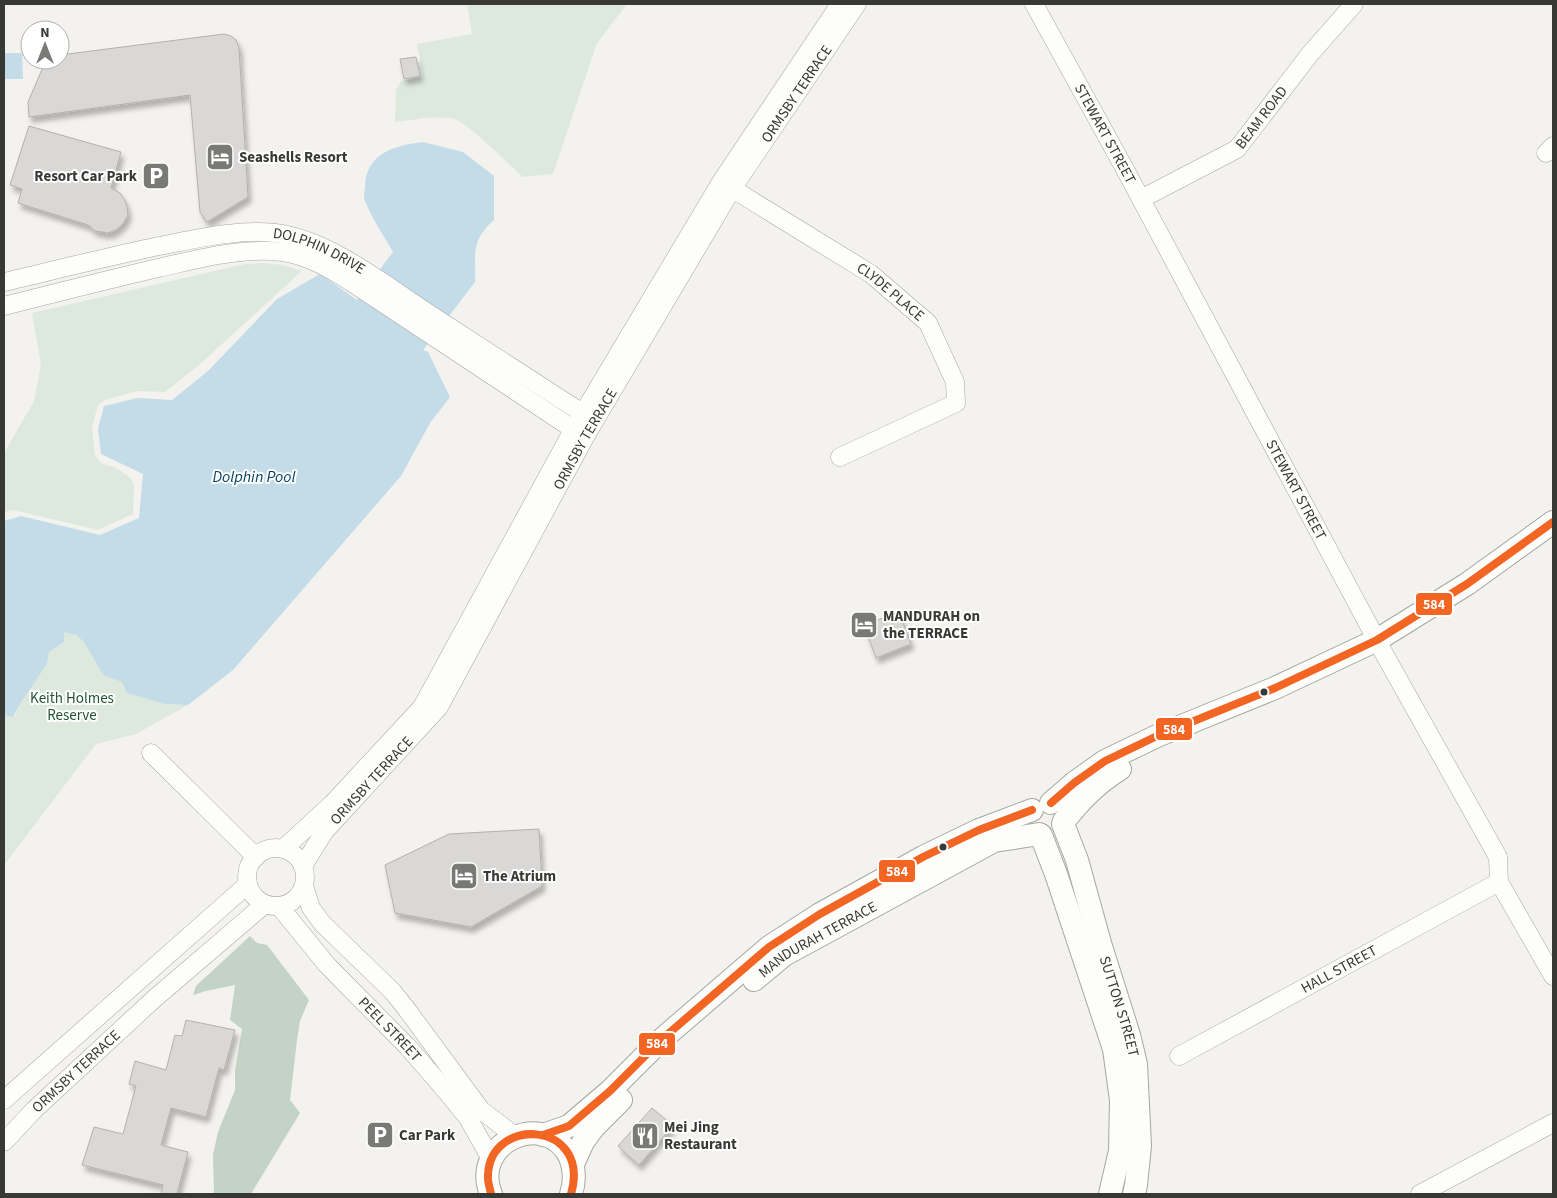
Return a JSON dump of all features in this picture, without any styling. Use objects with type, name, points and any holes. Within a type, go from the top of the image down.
[{"type":"main road","name":"MANDURAH TERRACE","points":[[1380,645],[1553,522]]},
{"type":"main road","name":"MANDURAH TERRACE","points":[[573,1164],[583,1142],[602,1118],[690,1033],[784,955],[994,841],[1056,834],[1053,814],[1074,783],[1105,761],[1157,736],[1380,645],[1475,591],[1522,561],[1553,537]]},
{"type":"main road","name":"MANDURAH TERRACE","points":[[543,1135],[569,1126],[610,1091],[661,1040],[769,947],[820,914],[923,857],[979,830],[1053,814]]},
{"type":"main road","name":"SUTTON STREET","points":[[1053,814],[1076,860],[1136,1064],[1140,1146],[1134,1194]]},
{"type":"main road","name":"SUTTON STREET","points":[[1040,835],[1062,891],[1114,1050],[1121,1100],[1120,1150],[1110,1194]]},
{"type":"main road","points":[[491,1194],[488,1170],[497,1150],[505,1141],[515,1136],[529,1133],[543,1135],[556,1141],[567,1151],[573,1164],[575,1192]]},
{"type":"street","name":"ORMSBY TERRACE","points":[[283,849],[332,804],[422,706],[588,417],[726,185],[840,4]]},
{"type":"street","name":"ORMSBY TERRACE","points":[[726,185],[858,4]]},
{"type":"street","name":"STEWART STREET","points":[[1034,4],[1141,199],[1380,645],[1498,857],[1499,882],[1553,976]]},
{"type":"street","name":"BEAM ROAD","points":[[1141,199],[1237,150],[1310,54],[1354,4]]},
{"type":"street","name":"CLYDE PLACE","points":[[726,185],[871,274],[928,323],[955,382],[956,403],[840,457]]},
{"type":"street","name":"DOLPHIN DRIVE","points":[[4,282],[220,235],[273,233],[291,236],[314,244],[335,263],[351,282],[579,433]]},
{"type":"street","name":"DOLPHIN DRIVE","points":[[4,306],[224,254],[256,251],[283,252],[359,268],[588,417]]},
{"type":"street","name":"ORMSBY TERRACE","points":[[303,866],[324,832],[439,707],[579,433]]},
{"type":"street","points":[[151,753],[256,857]]},
{"type":"street","points":[[273,849],[283,849],[298,858],[303,866],[305,879],[304,886],[295,900],[287,904],[272,905],[257,899],[251,892],[248,884],[250,864],[256,857],[273,849]]},
{"type":"street","name":"HALL STREET","points":[[1179,1056],[1499,882]]},
{"type":"street","name":"ORMSBY TERRACE","points":[[4,1100],[248,884]]},
{"type":"street","name":"PEEL STREET","points":[[304,886],[311,908],[322,923],[399,1000],[482,1110],[515,1136]]},
{"type":"street","name":"ORMSBY TERRACE","points":[[4,1142],[34,1110],[154,999],[272,905]]},
{"type":"street","name":"PEEL STREET","points":[[272,905],[327,965],[407,1046],[447,1092],[472,1125],[491,1160]]},
{"type":"street","points":[[1420,1194],[1553,1123]]},
{"type":"green space","points":[[467,4],[627,4],[597,43],[553,174],[523,177],[479,136],[454,119],[432,118],[395,122],[396,90],[401,81],[423,77],[417,44],[472,34]]},
{"type":"green space","points":[[245,264],[283,265],[302,271],[199,365],[165,392],[137,391],[105,400],[98,405],[92,427],[95,455],[101,463],[116,468],[131,478],[134,486],[133,514],[98,530],[13,510],[4,512],[4,453],[34,401],[41,365],[32,313]]},
{"type":"green space","name":"Keith Holmes Reserve","points":[[64,631],[76,635],[83,641],[104,676],[122,682],[165,704],[188,705],[136,734],[96,744],[4,865],[4,715],[14,717],[22,701],[47,664],[49,652],[64,642]]},
{"type":"green space","points":[[250,936],[257,943],[267,945],[309,1000],[300,1021],[290,1100],[300,1113],[251,1194],[214,1194],[213,1155],[218,1132],[235,1090],[235,1070],[242,1029],[230,1020],[235,985],[193,995],[196,986]]},
{"type":"water","points":[[4,53],[20,53],[20,70],[23,70],[23,79],[4,79]]},
{"type":"water","name":"Dolphin Pool","points":[[423,142],[463,152],[494,176],[494,220],[486,228],[478,241],[475,256],[475,282],[423,350],[428,352],[450,397],[430,423],[401,476],[233,670],[188,705],[165,704],[127,693],[122,682],[104,676],[83,641],[76,635],[64,632],[64,642],[49,652],[47,664],[13,717],[4,715],[4,521],[21,516],[100,535],[139,518],[143,474],[101,454],[98,429],[104,406],[138,398],[172,400],[208,371],[277,299],[320,274],[357,300],[393,252],[364,199],[367,175],[377,158],[384,153],[403,146]]},
{"type":"building","name":"Seashells Resort","points":[[224,34],[236,40],[239,48],[248,197],[207,222],[200,212],[190,95],[29,117],[28,102],[42,70],[70,70],[70,54]]},
{"type":"building","points":[[416,57],[420,76],[404,79],[400,59]]},
{"type":"building","points":[[29,126],[121,152],[111,188],[120,193],[127,206],[128,215],[123,224],[116,230],[108,233],[95,231],[88,225],[18,203],[22,189],[10,185]]},
{"type":"building","name":"MANDURAH on the TERRACE","points":[[899,612],[911,644],[876,658],[864,625]]},
{"type":"building","name":"The Atrium","points":[[539,829],[542,886],[471,927],[395,913],[385,865],[449,834]]},
{"type":"building","points":[[186,1020],[235,1030],[224,1070],[219,1068],[206,1117],[171,1108],[161,1145],[188,1152],[177,1194],[161,1194],[163,1185],[82,1165],[94,1127],[123,1134],[136,1086],[129,1084],[135,1061],[166,1070],[175,1035],[182,1036]]},
{"type":"building","name":"Mei Jing Restaurant","points":[[652,1108],[673,1126],[639,1165],[618,1146]]},
{"type":"transit line","name":"584","points":[[1051,803],[1074,783],[1105,761],[1157,736],[1275,688],[1377,640],[1467,584],[1553,522]]},
{"type":"transit line","name":"584","points":[[543,1135],[569,1126],[610,1091],[661,1040],[769,947],[820,914],[923,857],[979,830],[1032,810]]},
{"type":"transit line","name":"584","points":[[491,1194],[488,1177],[493,1156],[505,1142],[521,1135],[538,1135],[554,1140],[567,1152],[574,1170],[571,1194]]},
{"type":"place","name":"Seashells Resort","points":[[220,157]]},
{"type":"place","name":"Resort Car Park","points":[[156,176]]},
{"type":"place","name":"MANDURAH on the TERRACE","points":[[864,625]]},
{"type":"place","name":"The Atrium","points":[[464,876]]},
{"type":"place","name":"Car Park","points":[[380,1135]]},
{"type":"place","name":"Mei Jing Restaurant","points":[[645,1136]]}]
